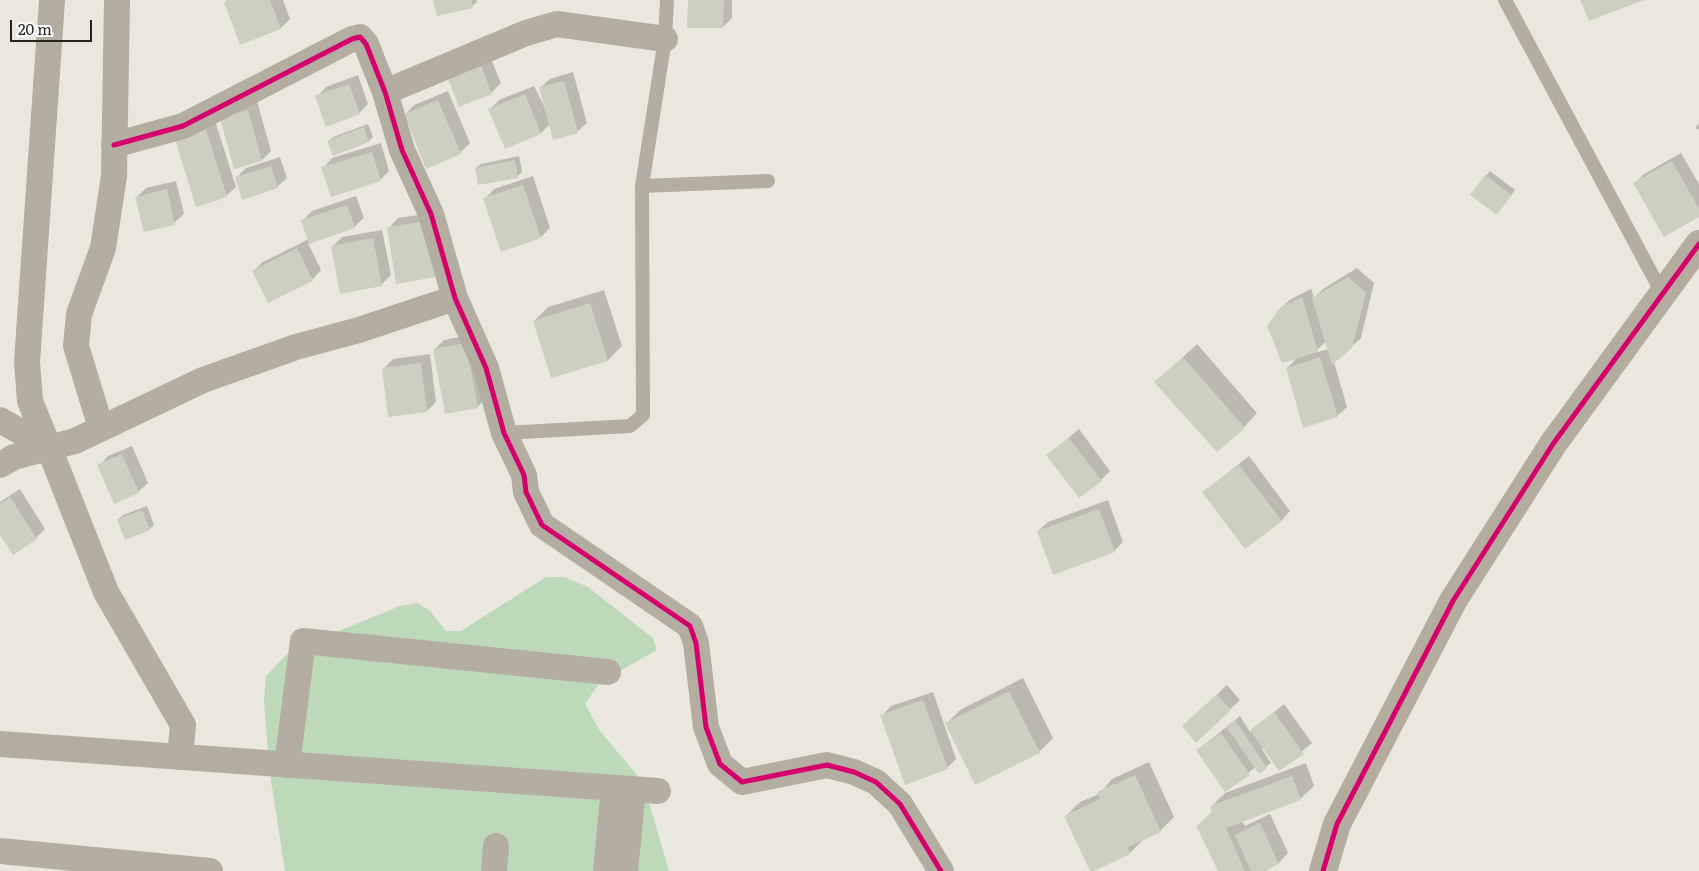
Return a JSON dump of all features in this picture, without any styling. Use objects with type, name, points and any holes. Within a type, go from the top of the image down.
[{"type":"street","points":[[52,0],[27,362],[30,401],[106,592],[182,725],[180,757]]},
{"type":"street","points":[[101,428],[76,346],[79,314],[103,248],[114,176],[117,0]]},
{"type":"street","points":[[385,92],[526,33],[557,24],[665,39]]},
{"type":"street","points":[[114,145],[182,126],[352,39],[360,37],[366,44],[385,92],[402,150],[431,214],[455,298],[486,368],[504,433],[524,475],[526,492],[542,525],[690,626],[696,643],[706,727],[720,764],[742,782],[828,765],[854,772],[876,782],[900,804],[941,871]]},
{"type":"street","points":[[1323,871],[1337,824],[1453,601],[1553,444],[1699,244]]},
{"type":"street","points":[[0,466],[14,457],[75,440],[203,380],[296,347],[359,330],[455,298]]},
{"type":"street","points":[[0,420],[49,448]]},
{"type":"street","points":[[288,765],[302,641],[608,672]]},
{"type":"street","points":[[0,744],[635,789]]},
{"type":"street","points":[[606,871],[635,789]]},
{"type":"street","points":[[625,871],[635,789]]},
{"type":"street","points":[[494,871],[496,846]]},
{"type":"street","points":[[0,851],[63,864],[210,871]]},
{"type":"lane","points":[[504,433],[630,426],[642,415],[642,186],[665,39],[667,0]]},
{"type":"lane","points":[[1505,0],[1662,293]]},
{"type":"lane","points":[[642,186],[768,181]]},
{"type":"shaded area","points":[[546,577],[564,577],[588,587],[653,638],[657,650],[600,682],[585,704],[600,731],[643,782],[669,871],[285,871],[269,767],[264,700],[266,676],[290,651],[400,606],[418,603],[430,611],[446,631],[461,631]]},
{"type":"building","points":[[229,0],[270,0],[281,29],[240,45],[224,2]]},
{"type":"building","points":[[433,0],[471,0],[473,8],[437,16]]},
{"type":"building","points":[[688,0],[724,0],[723,28],[687,28]]},
{"type":"building","points":[[1580,0],[1644,0],[1589,21]]},
{"type":"building","points":[[480,63],[492,94],[459,107],[447,76]]},
{"type":"building","points":[[564,81],[578,133],[553,140],[539,87]]},
{"type":"building","points":[[349,84],[360,114],[326,127],[315,96]]},
{"type":"building","points":[[525,94],[541,134],[505,149],[488,109]]},
{"type":"building","points":[[438,100],[461,154],[426,169],[404,114]]},
{"type":"building","points":[[248,110],[262,161],[234,169],[220,118]]},
{"type":"building","points":[[204,123],[227,197],[196,207],[173,133]]},
{"type":"building","points":[[364,127],[369,142],[333,156],[327,141]]},
{"type":"building","points":[[372,152],[381,181],[331,197],[321,167]]},
{"type":"building","points":[[515,160],[518,178],[478,185],[475,168]]},
{"type":"building","points":[[1672,161],[1699,209],[1699,217],[1664,237],[1633,183]]},
{"type":"building","points":[[271,166],[278,188],[242,200],[235,177]]},
{"type":"building","points":[[1485,175],[1511,195],[1497,215],[1470,195]]},
{"type":"building","points":[[523,185],[541,238],[501,252],[483,198]]},
{"type":"building","points":[[167,189],[175,225],[144,232],[135,197]]},
{"type":"building","points":[[347,205],[355,228],[309,244],[301,220]]},
{"type":"building","points":[[428,221],[436,277],[396,284],[387,227]]},
{"type":"building","points":[[373,238],[382,286],[340,294],[331,246]]},
{"type":"building","points":[[297,248],[313,281],[268,303],[252,271]]},
{"type":"building","points":[[1348,277],[1366,293],[1352,348],[1332,365],[1312,298]]},
{"type":"building","points":[[1302,297],[1318,352],[1282,363],[1267,326],[1280,308]]},
{"type":"building","points":[[590,303],[608,361],[551,378],[533,321]]},
{"type":"building","points":[[466,343],[478,408],[445,414],[433,349]]},
{"type":"building","points":[[1183,357],[1245,428],[1217,452],[1154,382]]},
{"type":"building","points":[[1320,357],[1338,417],[1303,428],[1286,368]]},
{"type":"building","points":[[421,363],[427,412],[388,417],[382,368]]},
{"type":"building","points":[[1069,438],[1102,481],[1079,498],[1046,455]]},
{"type":"building","points":[[122,454],[139,493],[114,504],[97,465]]},
{"type":"building","points":[[1239,465],[1282,521],[1245,549],[1202,492]]},
{"type":"building","points":[[10,497],[37,539],[13,555],[0,535],[0,504]]},
{"type":"building","points":[[1099,509],[1115,552],[1053,575],[1037,531]]},
{"type":"building","points":[[142,510],[150,530],[125,540],[117,519]]},
{"type":"building","points":[[1009,691],[1040,753],[975,785],[945,723]]},
{"type":"building","points":[[1217,694],[1231,710],[1196,743],[1182,726]]},
{"type":"building","points":[[923,700],[948,769],[905,785],[880,715]]},
{"type":"building","points":[[1274,712],[1304,754],[1279,771],[1250,730]]},
{"type":"building","points":[[1235,720],[1267,768],[1259,774],[1226,726]]},
{"type":"building","points":[[1221,733],[1250,775],[1225,792],[1196,750]]},
{"type":"building","points":[[1135,775],[1161,832],[1128,847],[1130,854],[1094,871],[1090,871],[1064,816],[1100,799],[1097,792]]},
{"type":"building","points":[[1292,776],[1301,800],[1226,828],[1245,871],[1218,871],[1196,826],[1212,813],[1210,806]]},
{"type":"building","points":[[1260,823],[1279,864],[1264,871],[1251,871],[1235,835]]},
{"type":"cycle path","points":[[114,145],[183,126],[352,39],[360,37],[366,44],[385,92],[402,150],[431,214],[455,298],[486,368],[504,433],[524,475],[526,492],[542,525],[690,626],[696,643],[706,727],[720,764],[742,782],[827,765],[854,772],[876,782],[900,804],[941,871]]},
{"type":"cycle path","points":[[1323,871],[1337,824],[1453,601],[1553,444],[1699,244]]}]
